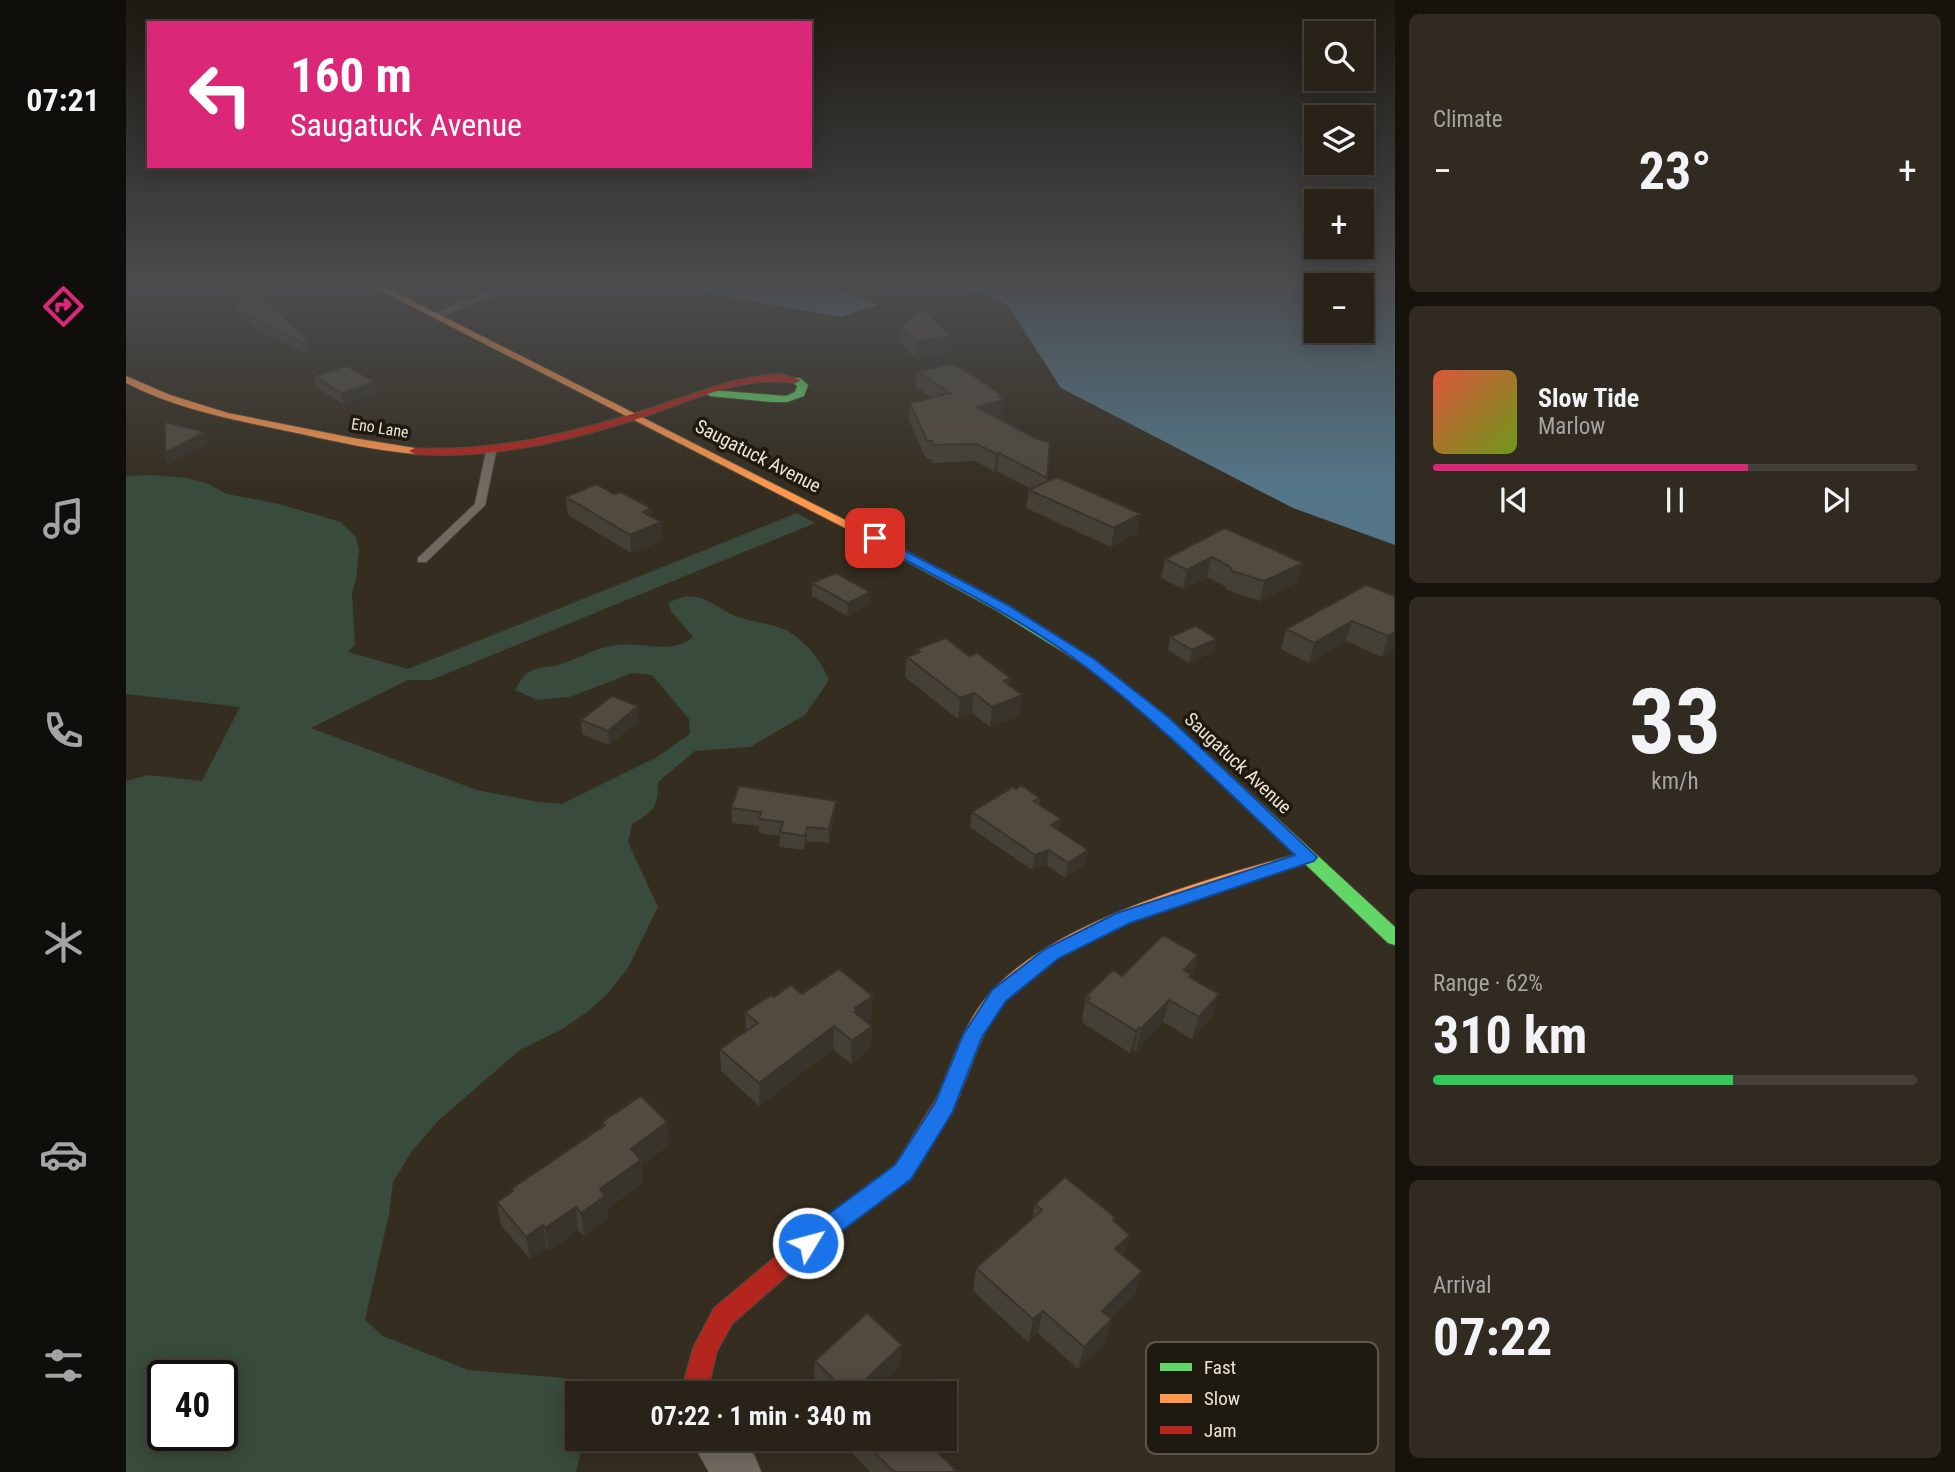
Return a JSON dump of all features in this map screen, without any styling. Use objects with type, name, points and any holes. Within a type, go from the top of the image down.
[{"type":"street","name":"Saugatuck Avenue","points":[[508,352],[895,548],[1002,607],[1089,662],[1162,720],[1395,938]]},
{"type":"street","name":"Eno Lane","points":[[126,379],[153,395],[177,403],[328,436],[410,451],[491,452],[560,438],[758,378],[780,376],[795,379],[803,385],[800,394],[787,399],[710,393]]},
{"type":"street","points":[[697,1381],[705,1348],[723,1316],[808,1243],[903,1172],[945,1107],[973,1035],[999,996],[1052,954],[1124,918],[1308,857]]},
{"type":"street","points":[[722,1451],[737,1472]]},
{"type":"lane","points":[[422,560],[472,516],[480,505],[491,452]]},
{"type":"green space","points":[[126,476],[188,478],[209,484],[227,494],[279,504],[341,522],[356,537],[359,549],[352,593],[355,644],[348,652],[408,669],[797,513],[815,523],[431,680],[408,680],[311,728],[477,790],[562,804],[657,757],[690,734],[689,719],[652,675],[632,673],[570,697],[537,700],[515,690],[524,676],[532,671],[559,665],[608,646],[625,644],[666,647],[684,643],[693,637],[671,611],[668,603],[688,596],[697,597],[738,617],[789,632],[810,650],[829,680],[805,715],[750,747],[695,751],[658,782],[656,803],[650,812],[632,824],[628,842],[658,907],[628,968],[590,1010],[559,1031],[521,1049],[439,1120],[412,1151],[393,1182],[389,1214],[365,1320],[383,1336],[468,1370],[577,1381],[565,1381],[565,1451],[581,1451],[576,1472],[126,1472],[126,781],[148,775],[202,781],[240,707],[126,694]]},
{"type":"water","points":[[1038,352],[1395,352],[1395,545],[1293,508],[1061,388]]},
{"type":"building","points":[[951,364],[970,373],[1003,396],[999,397],[1004,400],[977,407],[1035,438],[1050,442],[1047,478],[977,444],[934,445],[932,441],[927,441],[910,403],[950,393],[917,371]]},
{"type":"building","points":[[347,366],[375,382],[341,393],[314,376]]},
{"type":"building","points":[[165,422],[205,432],[165,453]]},
{"type":"building","points":[[1057,477],[1141,514],[1114,528],[1029,490]]},
{"type":"building","points":[[596,484],[614,494],[621,492],[651,508],[643,512],[661,522],[630,535],[566,497]]},
{"type":"building","points":[[1225,528],[1303,563],[1264,581],[1232,571],[1230,567],[1212,557],[1187,570],[1165,559]]},
{"type":"building","points":[[836,573],[870,592],[848,603],[812,583]]},
{"type":"building","points":[[1366,585],[1395,596],[1395,632],[1388,636],[1352,621],[1314,643],[1286,629]]},
{"type":"building","points":[[1195,626],[1217,639],[1192,650],[1170,637]]},
{"type":"building","points":[[946,638],[969,656],[977,653],[1011,678],[1004,681],[1022,695],[992,707],[974,693],[960,698],[907,657],[920,652],[917,649]]},
{"type":"building","points":[[612,696],[638,706],[608,731],[581,720]]},
{"type":"building","points":[[1021,785],[1040,798],[1034,801],[1061,819],[1051,825],[1088,850],[1068,863],[1049,850],[1035,855],[972,812],[1013,787],[1016,789]]},
{"type":"building","points":[[739,786],[836,801],[829,829],[807,827],[805,836],[780,832],[783,822],[759,819],[761,812],[731,808]]},
{"type":"building","points":[[1163,935],[1198,955],[1184,970],[1191,974],[1189,977],[1219,994],[1199,1017],[1169,1000],[1136,1031],[1087,1001],[1090,998],[1086,996],[1113,970],[1122,976]]},
{"type":"building","points":[[839,969],[873,996],[855,1008],[857,1010],[854,1012],[872,1026],[852,1041],[834,1026],[759,1083],[720,1049],[758,1023],[745,1012],[791,985],[802,994]]},
{"type":"building","points":[[641,1096],[667,1122],[631,1149],[641,1160],[600,1189],[605,1196],[581,1213],[576,1207],[526,1237],[497,1202],[513,1191],[511,1189],[605,1125],[602,1122]]},
{"type":"building","points":[[1065,1177],[1115,1217],[1113,1220],[1130,1235],[1115,1249],[1142,1271],[1102,1311],[1112,1319],[1084,1347],[1043,1311],[1033,1319],[976,1268],[1042,1210],[1035,1204]]},
{"type":"building","points":[[867,1313],[902,1345],[864,1381],[835,1381],[815,1361]]},
{"type":"building","points":[[873,1451],[936,1451],[956,1470],[954,1472],[894,1472]]},
{"type":"traffic: fast","points":[[710,393],[787,399],[800,394],[803,385],[796,380]]},
{"type":"traffic: fast","points":[[853,527],[1001,607],[1089,662],[1162,720],[1395,938]]},
{"type":"traffic: slow","points":[[507,352],[853,527]]},
{"type":"traffic: slow","points":[[126,379],[166,398],[228,416],[353,442],[415,451]]},
{"type":"traffic: slow","points":[[949,1095],[983,1017],[1000,995],[1030,969],[1065,946],[1145,910],[1308,857]]},
{"type":"traffic: jam","points":[[415,451],[476,452],[537,443],[627,419],[745,381],[780,377],[796,380]]},
{"type":"traffic: jam","points":[[697,1381],[705,1348],[723,1316],[808,1243],[903,1172],[949,1095]]},
{"type":"route","points":[[808,1243],[903,1172],[945,1107],[973,1035],[999,996],[1052,954],[1124,918],[1308,857],[1162,720],[1089,662],[1002,607],[875,538]]}]
